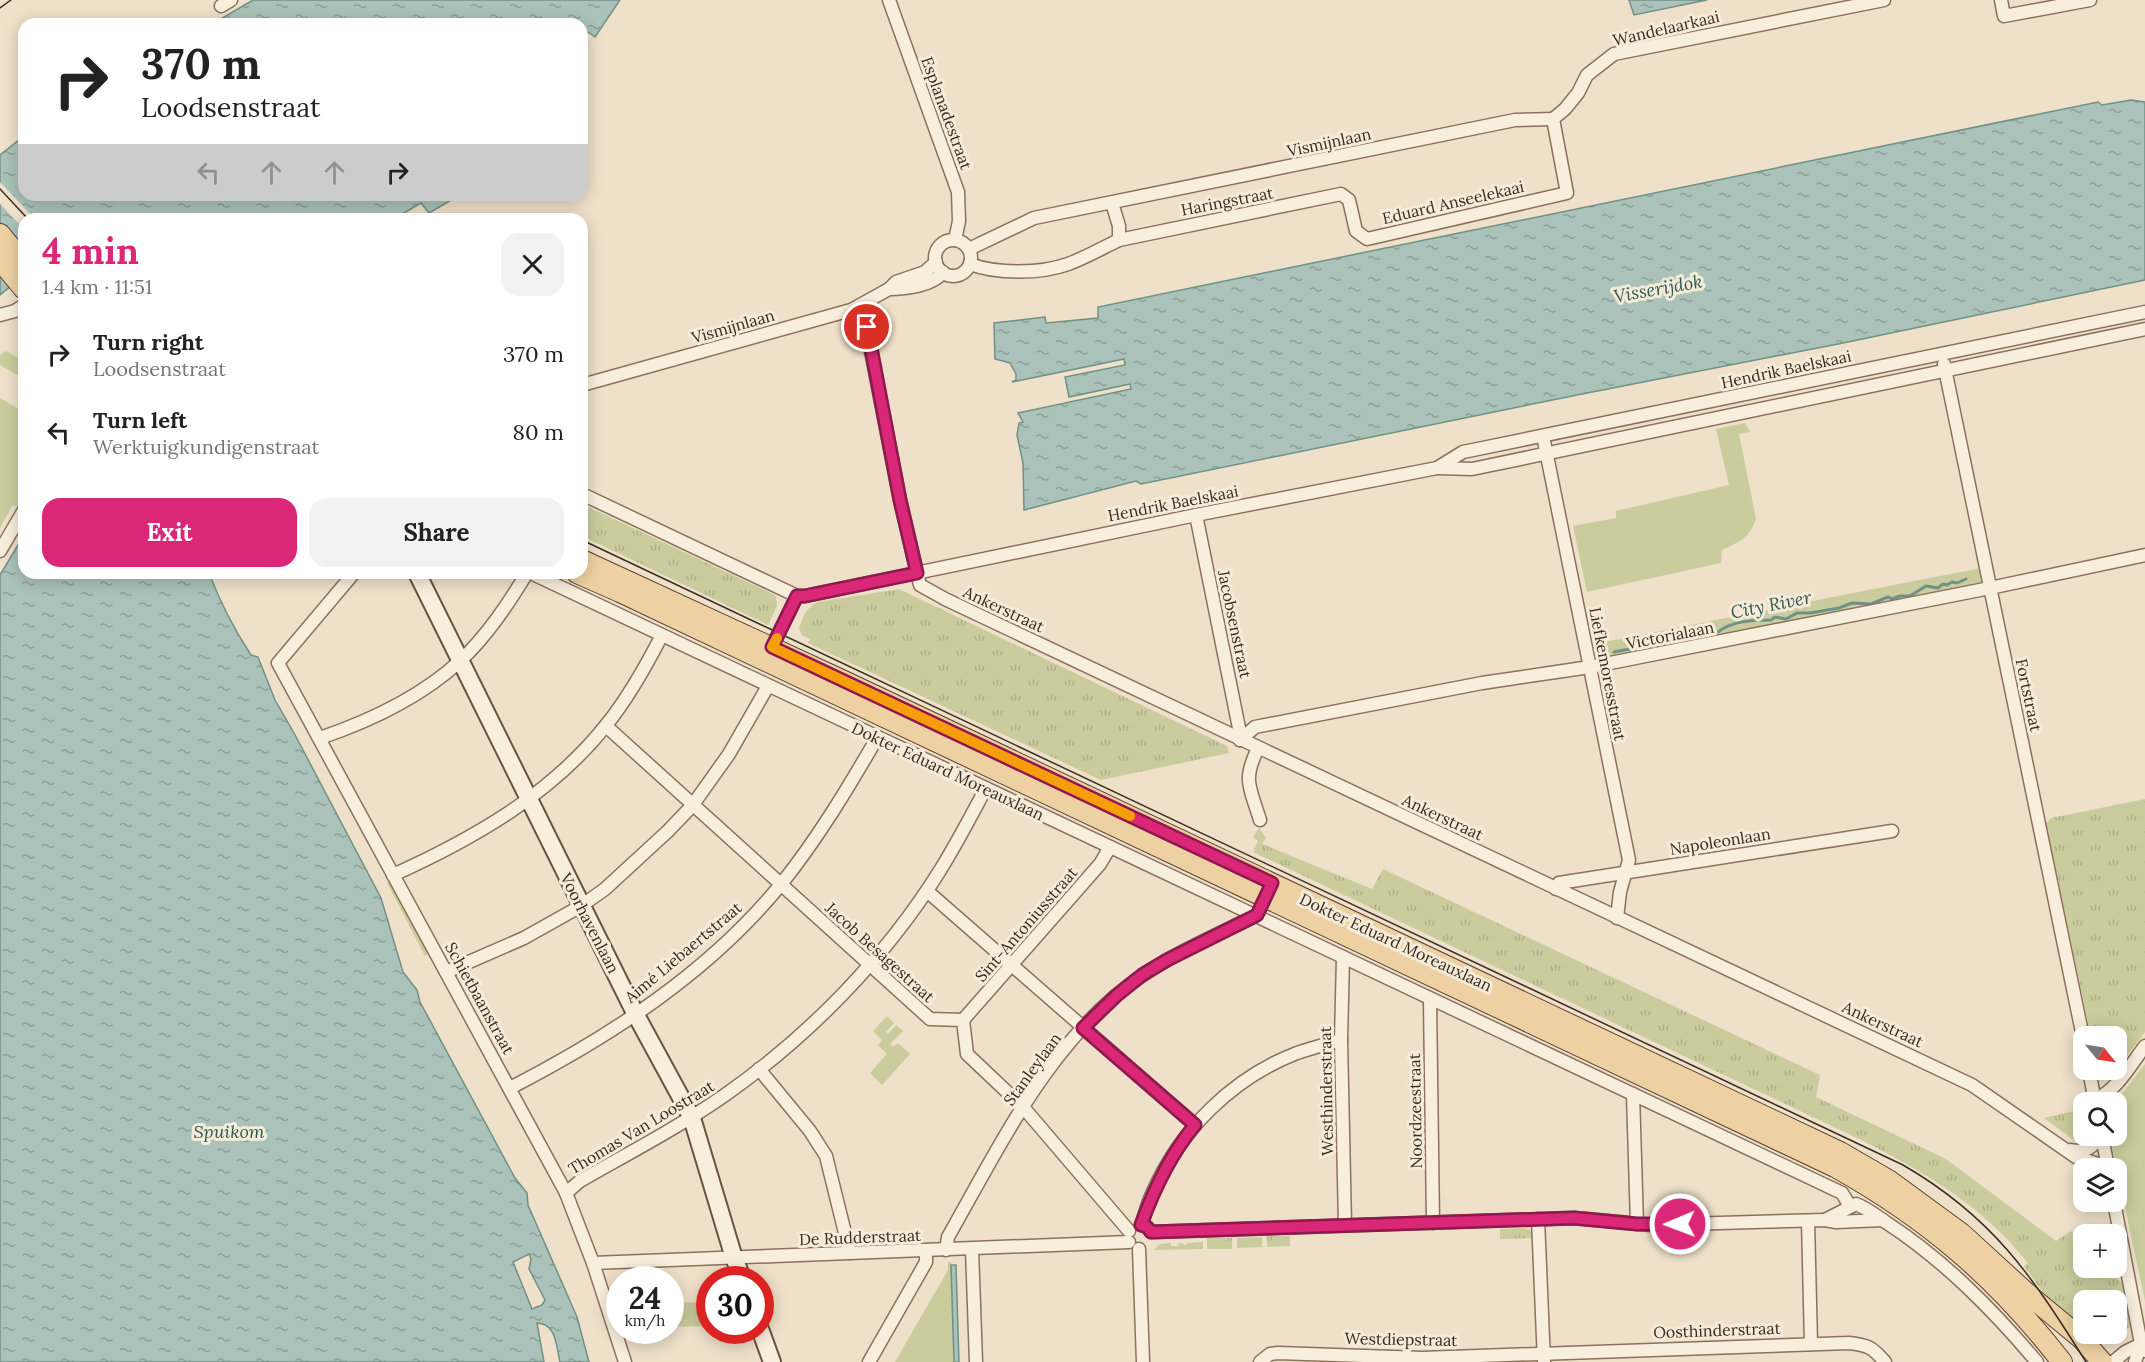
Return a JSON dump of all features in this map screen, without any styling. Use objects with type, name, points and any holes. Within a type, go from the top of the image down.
[{"type":"main road","points":[[0,234],[18,256]]},
{"type":"main road","points":[[0,261],[18,282]]},
{"type":"main road","name":"Dokter Eduard Moreauxlaan","points":[[588,563],[769,654],[1262,887],[1864,1183],[1924,1223],[1967,1258],[2012,1301],[2062,1362]]},
{"type":"main road","name":"Dokter Eduard Moreauxlaan","points":[[588,578],[769,654]]},
{"type":"main road","name":"Dokter Eduard Moreauxlaan","points":[[1262,887],[1812,1138],[1871,1169],[1917,1199],[1961,1233],[2082,1340],[2102,1362]]},
{"type":"street","name":"Esplanadestraat","points":[[889,0],[958,192],[959,221],[955,240]]},
{"type":"street","name":"Wandelaarkaai","points":[[1553,119],[1578,93],[1587,75],[1614,54],[1884,0]]},
{"type":"street","points":[[2001,0],[2004,16],[2090,0]]},
{"type":"street","name":"Eduard Anseelekaai","points":[[1341,194],[1349,200],[1356,231],[1366,239],[1567,193],[1553,119]]},
{"type":"street","name":"Vismijnlaan","points":[[969,249],[1034,218],[1515,120],[1553,119]]},
{"type":"street","name":"Haringstraat","points":[[1119,240],[1341,194]]},
{"type":"street","points":[[970,264],[990,270],[1036,271],[1069,264],[1119,240],[1119,226],[1112,203]]},
{"type":"street","points":[[955,240],[963,243],[969,249],[970,264],[967,269],[956,275],[939,267],[936,254],[946,241],[955,240]]},
{"type":"street","name":"Vismijnlaan","points":[[588,383],[851,310],[889,289],[905,289],[930,281],[940,276],[939,267]]},
{"type":"street","points":[[588,497],[797,596],[917,573],[900,500],[862,305]]},
{"type":"street","points":[[0,315],[18,309]]},
{"type":"street","name":"Hendrik Baelskaai","points":[[1437,468],[1463,452],[2145,312]]},
{"type":"street","name":"Hendrik Baelskaai","points":[[917,573],[1437,468],[1472,469],[2145,329]]},
{"type":"street","name":"Fortstraat","points":[[1942,354],[2081,1026]]},
{"type":"street","name":"Liefkemoresstraat","points":[[1543,436],[1629,860],[1620,892],[1617,918]]},
{"type":"street","name":"Jacobsenstraat","points":[[1196,515],[1240,740]]},
{"type":"street","points":[[0,550],[18,520]]},
{"type":"street","name":"Victorialaan","points":[[1240,740],[1255,727],[1482,683],[1590,667],[2145,555]]},
{"type":"street","name":"Ankerstraat","points":[[917,573],[920,585],[945,599],[1972,1085],[2079,1158]]},
{"type":"street","name":"Schietbaanstraat","points":[[349,579],[278,663],[566,1193],[593,1263],[625,1362]]},
{"type":"street","name":"Voorhavenlaan","points":[[420,579],[636,1015],[692,1118],[737,1266]]},
{"type":"street","points":[[320,738],[349,728],[411,697],[460,661],[492,626],[525,579]]},
{"type":"street","name":"Dokter Eduard Moreauxlaan","points":[[542,579],[1842,1193],[1850,1206],[1860,1205],[1883,1220],[1917,1244],[1960,1280],[2006,1324],[2037,1362]]},
{"type":"street","points":[[769,654],[797,596]]},
{"type":"street","points":[[393,875],[473,836],[528,799],[584,750],[606,726],[646,668],[662,635]]},
{"type":"street","points":[[446,972],[524,938],[581,906],[605,889],[692,806],[729,754],[768,686]]},
{"type":"street","name":"Jacob Besagestraat","points":[[606,726],[930,1019],[963,1020]]},
{"type":"street","name":"Aimé Liebaertstraat","points":[[510,1088],[571,1056],[636,1015],[683,978],[759,910],[832,814],[877,738]]},
{"type":"street","points":[[1258,748],[1247,780],[1260,820]]},
{"type":"street","name":"Thomas Van Loostraat","points":[[566,1193],[580,1181],[692,1118],[759,1069],[809,1026],[869,964],[927,891],[986,788]]},
{"type":"street","name":"Napoleonlaan","points":[[1556,889],[1559,883],[1892,831]]},
{"type":"street","name":"Sint-Antoniusstraat","points":[[963,1020],[1100,864],[1110,847]]},
{"type":"street","points":[[1257,915],[1262,887]]},
{"type":"street","name":"Stanleylaan","points":[[1225,931],[1262,887]]},
{"type":"street","points":[[927,891],[1195,1125]]},
{"type":"street","name":"Stanleylaan","points":[[946,1250],[948,1237],[1023,1107],[1083,1028],[1142,975],[1257,915]]},
{"type":"street","name":"Westhinderstraat","points":[[1343,957],[1341,1040],[1345,1225]]},
{"type":"street","name":"Noordzeestraat","points":[[1430,999],[1433,1223]]},
{"type":"street","points":[[963,1020],[967,1054],[1023,1107],[1132,1241],[1148,1246],[1150,1242],[1146,1229],[1152,1194],[1168,1164],[1195,1125],[1220,1100],[1260,1071],[1297,1053],[1341,1040]]},
{"type":"street","points":[[2107,1092],[2145,1046]]},
{"type":"street","points":[[759,1069],[820,1144],[826,1156],[850,1254]]},
{"type":"street","points":[[1633,1094],[1637,1224]]},
{"type":"street","points":[[2066,1150],[2082,1152],[2093,1146]]},
{"type":"street","points":[[1825,1220],[1850,1206]]},
{"type":"street","points":[[2116,1212],[2143,1347],[2135,1362]]},
{"type":"street","points":[[1143,1362],[1132,1227],[1146,1229],[1345,1225],[1574,1218],[1637,1224],[1883,1220]]},
{"type":"street","points":[[1538,1219],[1544,1357]]},
{"type":"street","points":[[1808,1221],[1811,1344]]},
{"type":"street","name":"De Rudderstraat","points":[[593,1263],[1132,1241]]},
{"type":"street","points":[[972,1249],[976,1362]]},
{"type":"street","points":[[869,1362],[926,1262],[926,1251]]},
{"type":"street","name":"Oosthinderstraat","points":[[1544,1357],[1849,1343],[1865,1345],[1875,1350],[1885,1362]]},
{"type":"street","points":[[765,1344],[772,1362]]},
{"type":"street","points":[[2113,1362],[2125,1352],[2143,1347]]},
{"type":"street","name":"Westdiepstraat","points":[[1260,1362],[1270,1354],[1278,1353],[1421,1360],[1544,1357]]},
{"type":"green space","points":[[6,351],[18,358],[18,376],[0,365],[0,355]]},
{"type":"green space","points":[[0,398],[18,408],[18,507],[13,505],[0,528]]},
{"type":"green space","points":[[1745,423],[1750,432],[1739,434],[1756,519],[1743,539],[1722,550],[1721,563],[1587,592],[1573,526],[1616,518],[1616,511],[1729,485],[1716,429]]},
{"type":"green space","points":[[588,507],[773,594],[776,597],[777,606],[768,625],[588,539]]},
{"type":"green space","points":[[1981,568],[1985,586],[1599,662],[1594,644]]},
{"type":"green space","points":[[899,589],[1227,746],[1229,753],[1101,780],[808,643],[810,639],[802,635],[799,628],[804,616],[808,609],[818,602]]},
{"type":"green space","points":[[2145,799],[2145,1032],[2127,1056],[2127,1026],[2089,1026],[2046,823],[2051,818]]},
{"type":"green space","points":[[1259,828],[1266,838],[1262,844],[1372,889],[1383,869],[1820,1075],[1816,1097],[1946,1159],[2056,1241],[2071,1231],[2073,1233],[2073,1278],[2117,1278],[2126,1290],[2073,1290],[2073,1327],[2057,1312],[2024,1266],[2028,1263],[1991,1223],[1949,1190],[1903,1162],[1855,1137],[1253,852],[1258,841],[1253,837]]},
{"type":"green space","points":[[389,882],[429,953],[425,956],[387,883]]},
{"type":"green space","points":[[887,1016],[894,1023],[886,1032],[888,1034],[896,1025],[903,1031],[890,1044],[893,1047],[898,1043],[910,1054],[882,1085],[870,1073],[887,1054],[878,1045],[882,1040],[873,1031]]},
{"type":"green space","points":[[2145,1064],[2145,1301],[2126,1212],[2127,1158],[2115,1158],[2112,1146],[2127,1146],[2127,1092],[2124,1092]]},
{"type":"green space","points":[[2073,1111],[2073,1140],[2044,1118]]},
{"type":"green space","points":[[1500,1229],[1530,1230],[1534,1238],[1500,1239]]},
{"type":"green space","points":[[1267,1236],[1290,1236],[1290,1246],[1267,1247]]},
{"type":"green space","points":[[1262,1237],[1262,1247],[1237,1248],[1237,1238]]},
{"type":"green space","points":[[1207,1238],[1232,1238],[1232,1249],[1207,1249]]},
{"type":"green space","points":[[1203,1242],[1203,1249],[1154,1250],[1160,1244],[1171,1243],[1171,1246],[1178,1246],[1179,1243],[1187,1245],[1187,1243]]},
{"type":"green space","points":[[948,1262],[951,1262],[954,1362],[895,1362],[948,1270]]},
{"type":"green space","points":[[2127,1293],[2133,1325],[2127,1329]]},
{"type":"green space","points":[[696,1302],[696,1326],[684,1327],[684,1303]]},
{"type":"water","points":[[253,0],[620,0],[595,37],[588,32],[588,18],[222,18]]},
{"type":"water","points":[[1629,0],[1707,0],[1634,15]]},
{"type":"water","name":"Visserijdok","points":[[2131,100],[2145,102],[2145,280],[1141,484],[1136,481],[1024,510],[1023,463],[1017,435],[1019,423],[1023,422],[1018,413],[1131,389],[1130,384],[1069,397],[1065,377],[1125,365],[1124,359],[1012,382],[1016,380],[1016,374],[1010,363],[995,359],[994,323],[1045,317],[1046,323],[1098,318],[1098,307],[2098,102],[2102,105]]},
{"type":"water","points":[[18,141],[18,201],[450,201],[429,213],[421,203],[404,213],[18,213],[18,280],[0,295],[0,155]]},
{"type":"water","name":"Spuikom","points":[[18,545],[18,579],[212,579],[239,635],[251,655],[258,657],[275,700],[381,898],[403,972],[417,990],[420,1002],[515,1178],[527,1193],[528,1205],[577,1317],[589,1362],[560,1362],[552,1332],[544,1324],[537,1323],[544,1362],[0,1362],[0,575]],"holes":[[[529,1254],[531,1259],[529,1269],[545,1300],[542,1305],[532,1309],[513,1262]]]},
{"type":"water","points":[[951,1265],[956,1265],[959,1362],[954,1362]]},
{"type":"pier","points":[[0,182],[29,213],[18,213],[18,223],[0,204]]},
{"type":"waterway","name":"City River","points":[[1614,652],[1718,632],[1730,625],[1743,622],[1771,620],[1775,617],[1786,619],[1797,613],[1839,608],[1852,603],[1871,604],[1888,597],[1892,599],[1910,596],[1926,586],[1938,588],[1943,584],[1957,583],[1966,579]]},
{"type":"tram line","points":[[0,8],[11,0]]},
{"type":"tram line","points":[[0,189],[22,213]]},
{"type":"tram line","points":[[588,543],[1903,1165],[1962,1206],[2008,1251],[2047,1302],[2086,1362]]},
{"type":"slow traffic","points":[[777,638],[772,647],[1130,816]]},
{"type":"route","points":[[867,327],[900,500],[917,573],[797,596],[772,647],[1272,883],[1257,915],[1142,975],[1083,1028],[1195,1125],[1168,1164],[1152,1194],[1141,1225],[1147,1227],[1151,1232],[1574,1218],[1651,1225],[1680,1224]]}]
